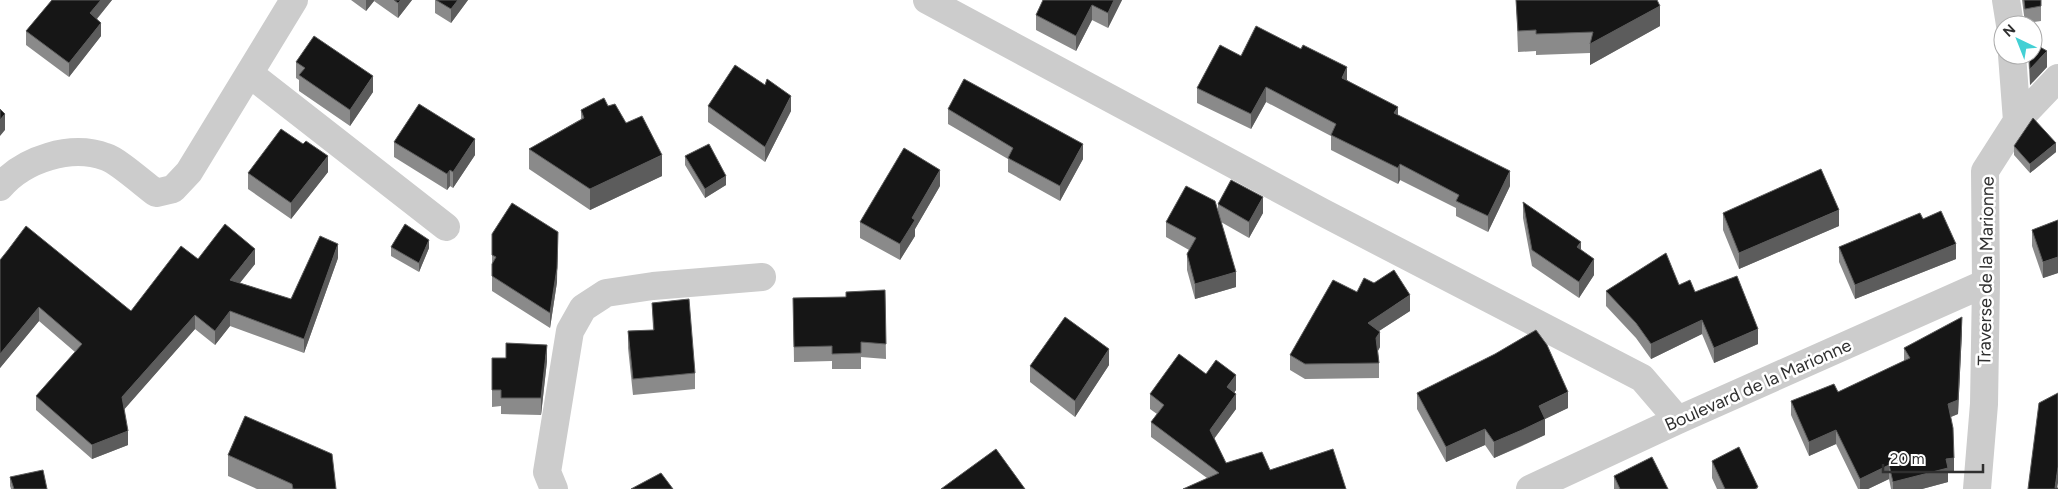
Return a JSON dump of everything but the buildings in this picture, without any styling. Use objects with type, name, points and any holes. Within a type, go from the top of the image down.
[{"type":"street","points":[[0,187],[8,178],[43,158],[77,151],[107,157],[156,193],[173,189],[190,172],[294,0]]},
{"type":"street","points":[[927,0],[1339,221],[1642,378],[1678,420]]},
{"type":"street","points":[[2006,0],[2008,15]]},
{"type":"street","points":[[2013,65],[2017,121]]},
{"type":"street","points":[[250,74],[446,227]]},
{"type":"street","name":"Traverse de la Marionne","points":[[1976,489],[1984,404],[1985,171],[2017,121],[2058,78]]},
{"type":"street","points":[[554,489],[547,472],[570,331],[583,308],[606,293],[654,286],[762,277]]},
{"type":"street","name":"Boulevard de la Marionne","points":[[1530,489],[1678,420],[1986,283]]}]
